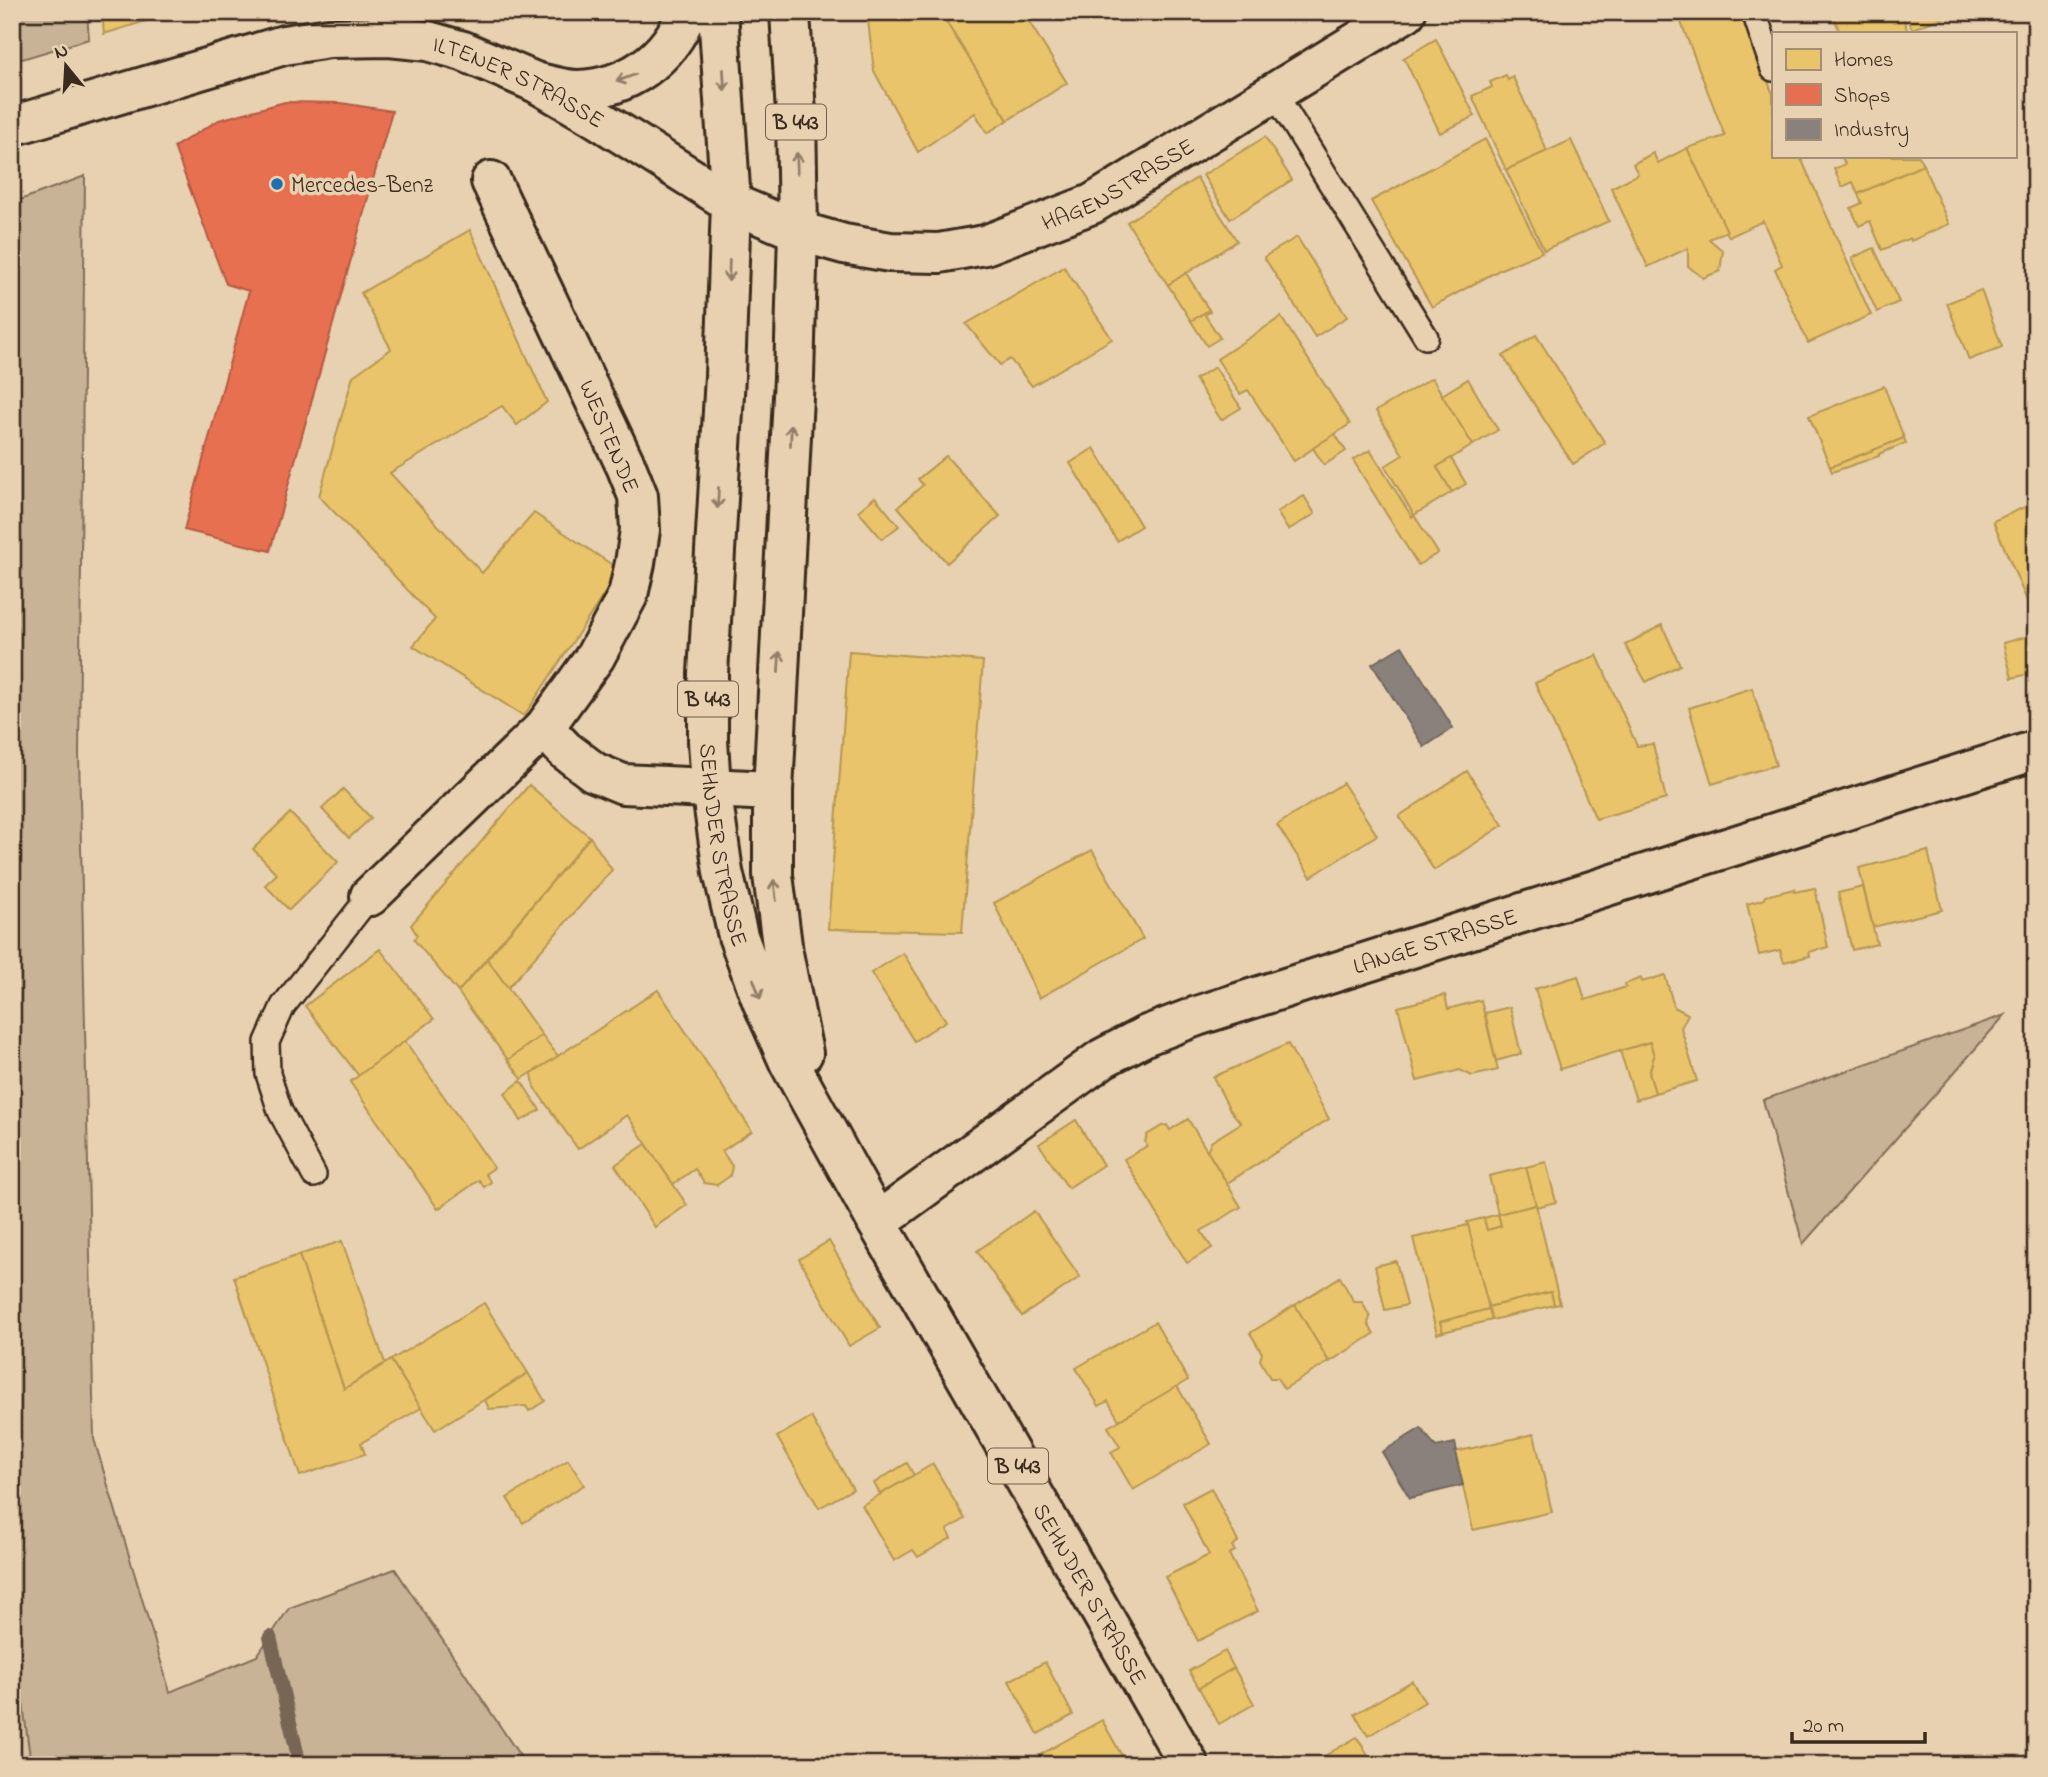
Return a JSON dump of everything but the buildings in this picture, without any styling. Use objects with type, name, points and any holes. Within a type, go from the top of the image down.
[{"type":"street","points":[[535,82],[577,90],[627,79],[644,70],[670,45],[687,12]]},
{"type":"street","name":"B 443","points":[[718,12],[731,203]]},
{"type":"street","name":"B 443","points":[[790,12],[796,114],[798,231]]},
{"type":"street","name":"HAGENSTRASSE","points":[[798,231],[844,244],[890,252],[939,253],[985,245],[1093,204],[1406,12]]},
{"type":"street","name":"ILTENER STRASSE","points":[[12,126],[284,45],[388,25],[463,51],[535,82],[731,203],[798,231]]},
{"type":"street","name":"WESTENDE","points":[[370,897],[544,728],[596,657],[628,595],[640,530],[638,496],[626,466],[491,181]]},
{"type":"street","name":"SEHNDER STRASSE","points":[[731,203],[725,376],[708,674],[710,787],[723,872],[738,936],[762,1001],[790,1064],[877,1222],[1189,1765]]},
{"type":"street","name":"SEHNDER STRASSE","points":[[798,231],[794,377],[772,791],[773,875],[783,953],[805,1062],[821,1109],[848,1167]]},
{"type":"street","points":[[544,728],[565,750],[594,772],[623,784],[772,791]]},
{"type":"street","name":"LANGE STRASSE","points":[[877,1222],[1103,1058],[1147,1035],[1198,1016],[2036,750]]},
{"type":"lane","points":[[1754,12],[1772,66]]},
{"type":"lane","points":[[1274,92],[1426,337]]},
{"type":"lane","points":[[314,1175],[280,1111],[268,1073],[267,1042],[283,1006],[370,897]]},
{"type":"shaded area","points":[[12,12],[87,12],[89,39],[12,62]]},
{"type":"shaded area","points":[[85,176],[79,754],[94,1439],[170,1692],[257,1656],[289,1608],[395,1569],[526,1765],[31,1765],[12,1620],[12,203]]},
{"type":"shaded area","points":[[2005,1015],[1803,1244],[1763,1100]]},
{"type":"shaded area","points":[[12,1620],[31,1765],[12,1765]]},
{"type":"waterway","points":[[270,1637],[300,1765]]},
{"type":"place","name":"Mercedes-Benz","points":[[277,184]]}]
